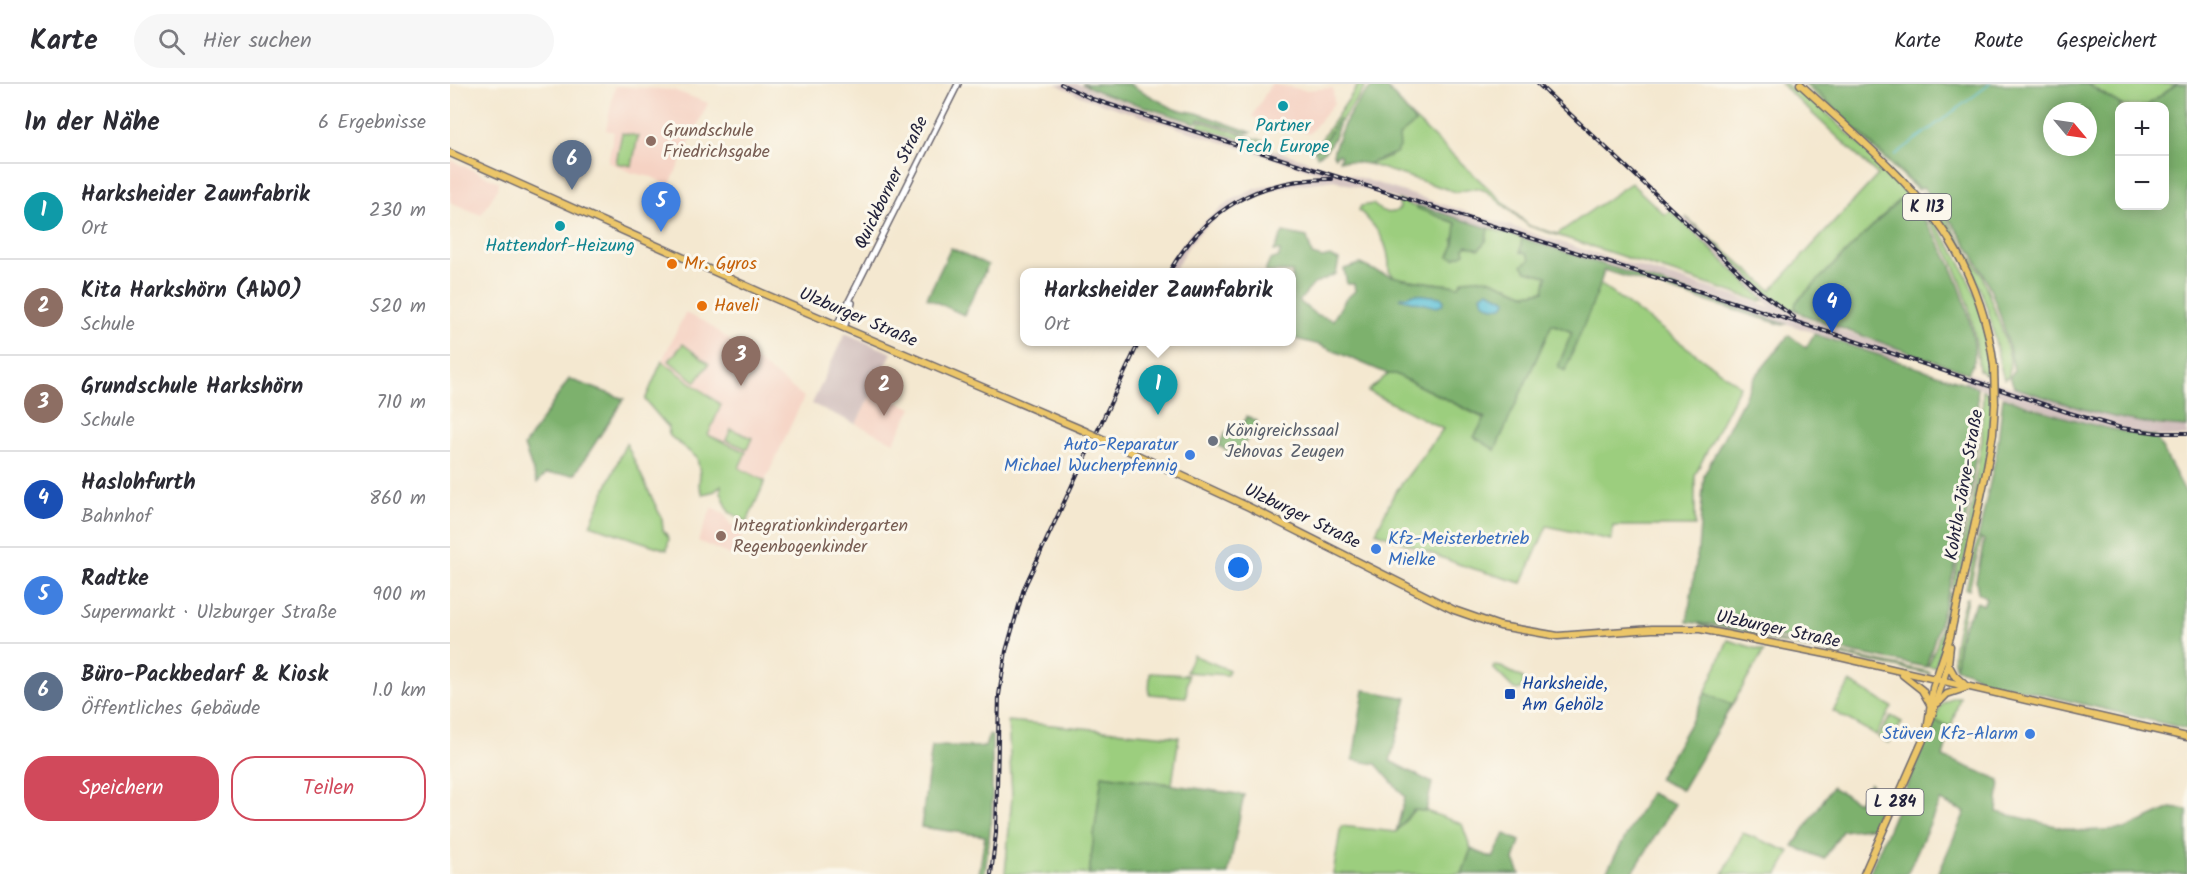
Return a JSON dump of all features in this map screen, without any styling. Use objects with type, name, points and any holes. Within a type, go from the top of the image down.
[{"type":"main road","name":"Kohtla-Järve-Straße","points":[[1800,84],[1906,184],[1942,227],[1960,256],[1977,294],[1989,336],[1994,367],[1995,404],[1988,462],[1939,681]]},
{"type":"main road","name":"Ulzburger Straße","points":[[450,153],[616,229],[1105,440],[1215,490],[1454,610],[1484,622],[1510,629],[1558,636],[1700,629],[1831,655],[2187,737]]},
{"type":"main road","name":"Kohtla-Järve-Straße","points":[[1939,681],[1948,664],[1950,637]]},
{"type":"main road","points":[[1948,664],[1956,677],[1968,687]]},
{"type":"main road","points":[[1894,671],[1917,685],[1933,705],[1947,694],[1968,687]]},
{"type":"main road","name":"L 284","points":[[1864,874],[1927,731],[1939,681]]},
{"type":"street","name":"Quickborner Straße","points":[[837,325],[854,296],[958,84]]},
{"type":"street","name":"Quickborner Straße","points":[[844,328],[854,296]]},
{"type":"shaded area","points":[[1056,84],[1079,84],[1102,95],[1585,250],[1771,307],[1680,222],[1686,217],[1788,310],[1815,322],[1900,350],[1897,360],[1581,256],[1334,180],[1286,186],[1243,200],[1223,212],[1202,230],[1189,245],[1175,268],[1168,268],[1191,233],[1230,201],[1255,189],[1304,177],[1325,175],[1085,98]]},
{"type":"shaded area","points":[[1271,84],[1305,90],[1333,88],[1334,103],[1309,134],[1252,117]]},
{"type":"shaded area","name":"Grundschule Friedrichsgabe","points":[[615,86],[673,90],[708,103],[669,186],[652,177],[633,173],[608,162],[614,132],[606,130]]},
{"type":"shaded area","points":[[450,160],[499,182],[497,190],[481,215],[450,202]]},
{"type":"shaded area","points":[[685,313],[707,323],[804,397],[765,481],[738,468],[745,452],[708,435],[720,405],[662,361]]},
{"type":"shaded area","points":[[845,333],[892,353],[856,424],[812,404]]},
{"type":"shaded area","points":[[1968,373],[2074,407],[2160,426],[2187,427],[2187,437],[2156,437],[2071,419],[1963,382]]},
{"type":"shaded area","points":[[873,391],[912,408],[894,442],[856,424]]},
{"type":"shaded area","name":"Integrationkindergarten Regenbogenkinder","points":[[712,507],[725,514],[730,524],[744,531],[732,556],[698,541]]},
{"type":"green space","points":[[1082,84],[1129,84],[1174,109],[1197,113],[1251,132],[1246,133],[1200,119],[1195,123],[1102,93]]},
{"type":"green space","points":[[1359,84],[1365,88],[1341,121],[1338,121],[1320,148],[1314,150]]},
{"type":"green space","points":[[1375,84],[1384,84],[1415,123],[1399,136],[1400,147],[1396,153],[1368,164],[1339,160],[1341,156],[1338,154],[1335,157],[1333,154],[1339,135],[1361,98]]},
{"type":"green space","points":[[1781,84],[1786,84],[1793,90],[1795,86],[1793,84],[1796,84],[1912,194],[1908,199],[1899,200],[1796,302],[1795,308],[1799,312],[1786,307],[1769,295],[1686,217],[1771,290],[1878,175]]},
{"type":"green space","points":[[1804,84],[1809,84],[1919,189],[1922,187],[1918,190],[1916,189]]},
{"type":"green space","points":[[1809,84],[2087,84],[2116,102],[2115,210],[2169,210],[2169,102],[2152,102],[2177,84],[2187,84],[2187,427],[2142,423],[2120,418],[2014,387],[2010,377],[2014,371],[2008,344],[1993,295],[1971,251],[1923,187],[1919,189]]},
{"type":"green space","points":[[2087,84],[2177,84],[2152,102],[2116,102]]},
{"type":"green space","points":[[1410,115],[1527,225],[1486,191],[1477,188],[1456,192],[1368,164],[1394,153],[1399,144],[1399,136],[1415,123]]},
{"type":"green space","points":[[1338,120],[1341,121],[1332,142],[1322,154],[1317,156],[1314,150],[1320,148]]},
{"type":"green space","points":[[1199,121],[1264,141],[1262,146],[1198,126]]},
{"type":"green space","points":[[622,133],[638,136],[632,166],[616,163]]},
{"type":"green space","points":[[1631,183],[1665,215],[1670,210],[1764,300],[1759,301],[1531,227],[1557,234]]},
{"type":"green space","points":[[1922,192],[1943,214],[1981,273],[2010,358],[2009,376],[2004,379],[1990,319],[1976,279],[1951,235],[1921,195]]},
{"type":"green space","points":[[1914,198],[1927,211],[1958,257],[1973,290],[1981,313],[1992,369],[1990,377],[1979,370],[1972,322],[1960,279],[1940,239],[1912,200]]},
{"type":"green space","points":[[1908,199],[1939,243],[1961,292],[1971,327],[1974,348],[1974,360],[1968,373],[1815,319],[1802,314],[1795,308],[1796,302],[1899,200]]},
{"type":"green space","points":[[1398,200],[1456,223],[1457,229],[1453,240],[1464,248],[1467,245],[1479,249],[1486,241],[1488,228],[1522,238],[1520,252],[1528,254],[1530,260],[1523,265],[1526,271],[1547,276],[1544,291],[1526,294],[1508,286],[1459,286],[1395,278],[1389,271],[1389,261],[1382,237],[1359,210],[1361,206],[1373,204],[1382,211],[1389,213],[1397,211],[1400,208]]},
{"type":"green space","points":[[1416,205],[1488,228],[1486,241],[1479,249],[1467,245],[1464,248],[1465,253],[1455,258],[1449,256],[1454,245],[1456,223],[1416,208]]},
{"type":"green space","points":[[1283,232],[1307,237],[1312,255],[1322,258],[1330,256],[1339,260],[1336,274],[1314,284],[1299,301],[1315,314],[1333,320],[1345,300],[1355,291],[1354,284],[1347,284],[1344,269],[1360,264],[1384,274],[1420,282],[1459,286],[1463,280],[1486,278],[1526,294],[1544,291],[1547,276],[1526,271],[1522,265],[1530,260],[1527,254],[1520,252],[1522,238],[1786,324],[1783,325],[1604,270],[1599,288],[1565,371],[1558,367],[1572,332],[1552,324],[1495,450],[1474,437],[1485,418],[1395,374],[1388,374],[1320,345],[1296,339],[1296,268],[1267,268],[1270,260],[1279,257],[1280,251],[1274,251]]},
{"type":"green space","points":[[951,248],[988,265],[964,315],[927,298]]},
{"type":"green space","points":[[1600,284],[1740,386],[1695,475],[1695,526],[1613,526],[1611,540],[1547,526],[1522,583],[1461,565],[1376,532],[1394,494],[1443,429],[1368,391],[1388,374],[1395,374],[1485,419],[1495,450],[1552,324],[1572,332],[1558,367]]},
{"type":"green space","points":[[1814,334],[1977,387],[1977,438],[1965,525],[1926,667],[1716,625],[1687,622],[1698,550],[1704,475],[1755,377],[1789,335],[1806,348]]},
{"type":"green space","points":[[683,344],[709,364],[696,382],[669,361]]},
{"type":"green space","points":[[662,361],[721,405],[708,435],[746,452],[739,468],[765,481],[747,522],[729,512],[721,492],[721,485],[715,491],[703,494],[699,485],[700,473],[697,458],[669,435],[668,427],[645,400]]},
{"type":"green space","points":[[569,379],[624,399],[575,474],[546,474],[537,483],[524,446]]},
{"type":"green space","points":[[1983,390],[1991,394],[1989,443],[1957,589],[1952,588],[1970,516],[1982,439]]},
{"type":"green space","points":[[2003,397],[2078,421],[2156,437],[2187,495],[2187,729],[1982,680],[1956,668],[1963,627],[1977,602],[1983,605],[1986,598],[1978,592],[1976,581],[1984,540],[1978,538],[1997,450]]},
{"type":"green space","points":[[1247,416],[1257,421],[1238,456],[1218,446],[1226,432],[1237,437]]},
{"type":"green space","points":[[731,429],[752,438],[747,449],[726,440]]},
{"type":"green space","points":[[626,443],[662,519],[663,530],[669,538],[667,550],[590,525]]},
{"type":"green space","points":[[1978,538],[1981,539],[1969,590],[1966,589]]},
{"type":"green space","points":[[1950,593],[1955,596],[1943,643],[1935,667],[1928,666],[1937,644]]},
{"type":"green space","points":[[1967,598],[1958,641],[1956,668],[1954,645]]},
{"type":"green space","points":[[1698,624],[1930,672],[1930,674],[1709,628]]},
{"type":"green space","points":[[1728,640],[1764,651],[1732,705],[1705,693]]},
{"type":"green space","points":[[1193,655],[1229,670],[1227,675],[1186,672]]},
{"type":"green space","points":[[1494,666],[1523,678],[1523,687],[1518,690],[1514,689],[1493,668]]},
{"type":"green space","points":[[1150,673],[1188,675],[1186,697],[1149,694]]},
{"type":"green space","points":[[1850,682],[1892,707],[1876,735],[1833,711]]},
{"type":"green space","points":[[1364,690],[1407,698],[1390,761],[1432,783],[1426,811],[1413,810],[1396,832],[1405,797],[1376,764],[1353,760]]},
{"type":"green space","points":[[1705,693],[1732,705],[1682,790],[1658,779]]},
{"type":"green space","points":[[1953,697],[1960,697],[1951,727],[1934,721],[1942,704]]},
{"type":"green space","points":[[1891,716],[1902,722],[1889,743],[1878,737]]},
{"type":"green space","points":[[1008,721],[1179,737],[1172,784],[1102,775],[1089,874],[1005,874],[1012,796]]},
{"type":"green space","points":[[1934,721],[1951,727],[1943,757],[2000,780],[1997,812],[2077,831],[2125,829],[2171,808],[2187,810],[2187,874],[1938,874],[1965,812],[1940,801],[1907,874],[1869,874]]},
{"type":"green space","points":[[989,735],[992,736],[992,814],[985,874],[979,874],[985,836],[921,827],[932,746],[985,747]]},
{"type":"green space","points":[[1102,775],[1244,795],[1228,874],[1089,874]]},
{"type":"green space","points":[[1870,783],[1887,804],[1877,827],[1842,831],[1824,859],[1793,846],[1832,787],[1858,802]]},
{"type":"green space","points":[[1650,793],[1675,804],[1632,874],[1605,874]]},
{"type":"green space","points":[[1414,810],[1426,811],[1462,824],[1471,849],[1462,874],[1333,874],[1341,826],[1396,832]]},
{"type":"green space","points":[[1743,833],[1790,852],[1778,874],[1723,874]]},
{"type":"green space","points":[[1505,834],[1520,841],[1514,860],[1520,874],[1462,874],[1471,849],[1493,858]]},
{"type":"water","points":[[1488,291],[1507,300],[1503,306],[1493,307],[1483,302],[1481,295]]},
{"type":"water","points":[[1415,294],[1441,297],[1444,301],[1437,307],[1399,298]]},
{"type":"waterway","points":[[1895,155],[1990,84]]},
{"type":"railway","points":[[1061,84],[1092,99],[1834,334],[2070,413],[2121,428],[2159,433],[2187,433]]},
{"type":"railway","points":[[1538,84],[1760,292],[1794,317]]},
{"type":"railway","points":[[1172,268],[1200,231],[1217,215],[1237,202],[1258,191],[1281,184],[1332,179]]},
{"type":"railway","points":[[991,874],[996,833],[999,695],[1006,651],[1024,588],[1137,346]]},
{"type":"place","name":"Partner Tech Europe","points":[[1283,106]]},
{"type":"place","name":"Grundschule Friedrichsgabe","points":[[651,141]]},
{"type":"place","name":"Büro-Packbedarf & Kiosk","points":[[572,190]]},
{"type":"place","name":"Hattendorf-Heizung","points":[[560,226]]},
{"type":"place","name":"Radtke","points":[[661,232]]},
{"type":"place","name":"Mr. Gyros","points":[[672,264]]},
{"type":"place","name":"Haveli","points":[[702,306]]},
{"type":"place","name":"Haslohfurth","points":[[1832,333]]},
{"type":"place","name":"Grundschule Harkshörn","points":[[741,386]]},
{"type":"place","name":"Harksheider Zaunfabrik","points":[[1158,415]]},
{"type":"place","name":"Kita Harkshörn (AWO)","points":[[884,416]]},
{"type":"place","name":"Königreichssaal Jehovas Zeugen","points":[[1213,441]]},
{"type":"place","name":"Auto-Reparatur Michael Wucherpfennig","points":[[1190,455]]},
{"type":"place","name":"Integrationkindergarten Regenbogenkinder","points":[[721,536]]},
{"type":"place","name":"Kfz-Meisterbetrieb Mielke","points":[[1376,549]]},
{"type":"place","name":"Harksheide, Am Gehölz","points":[[1510,694]]},
{"type":"place","name":"Stüven Kfz-Alarm","points":[[2030,734]]}]
